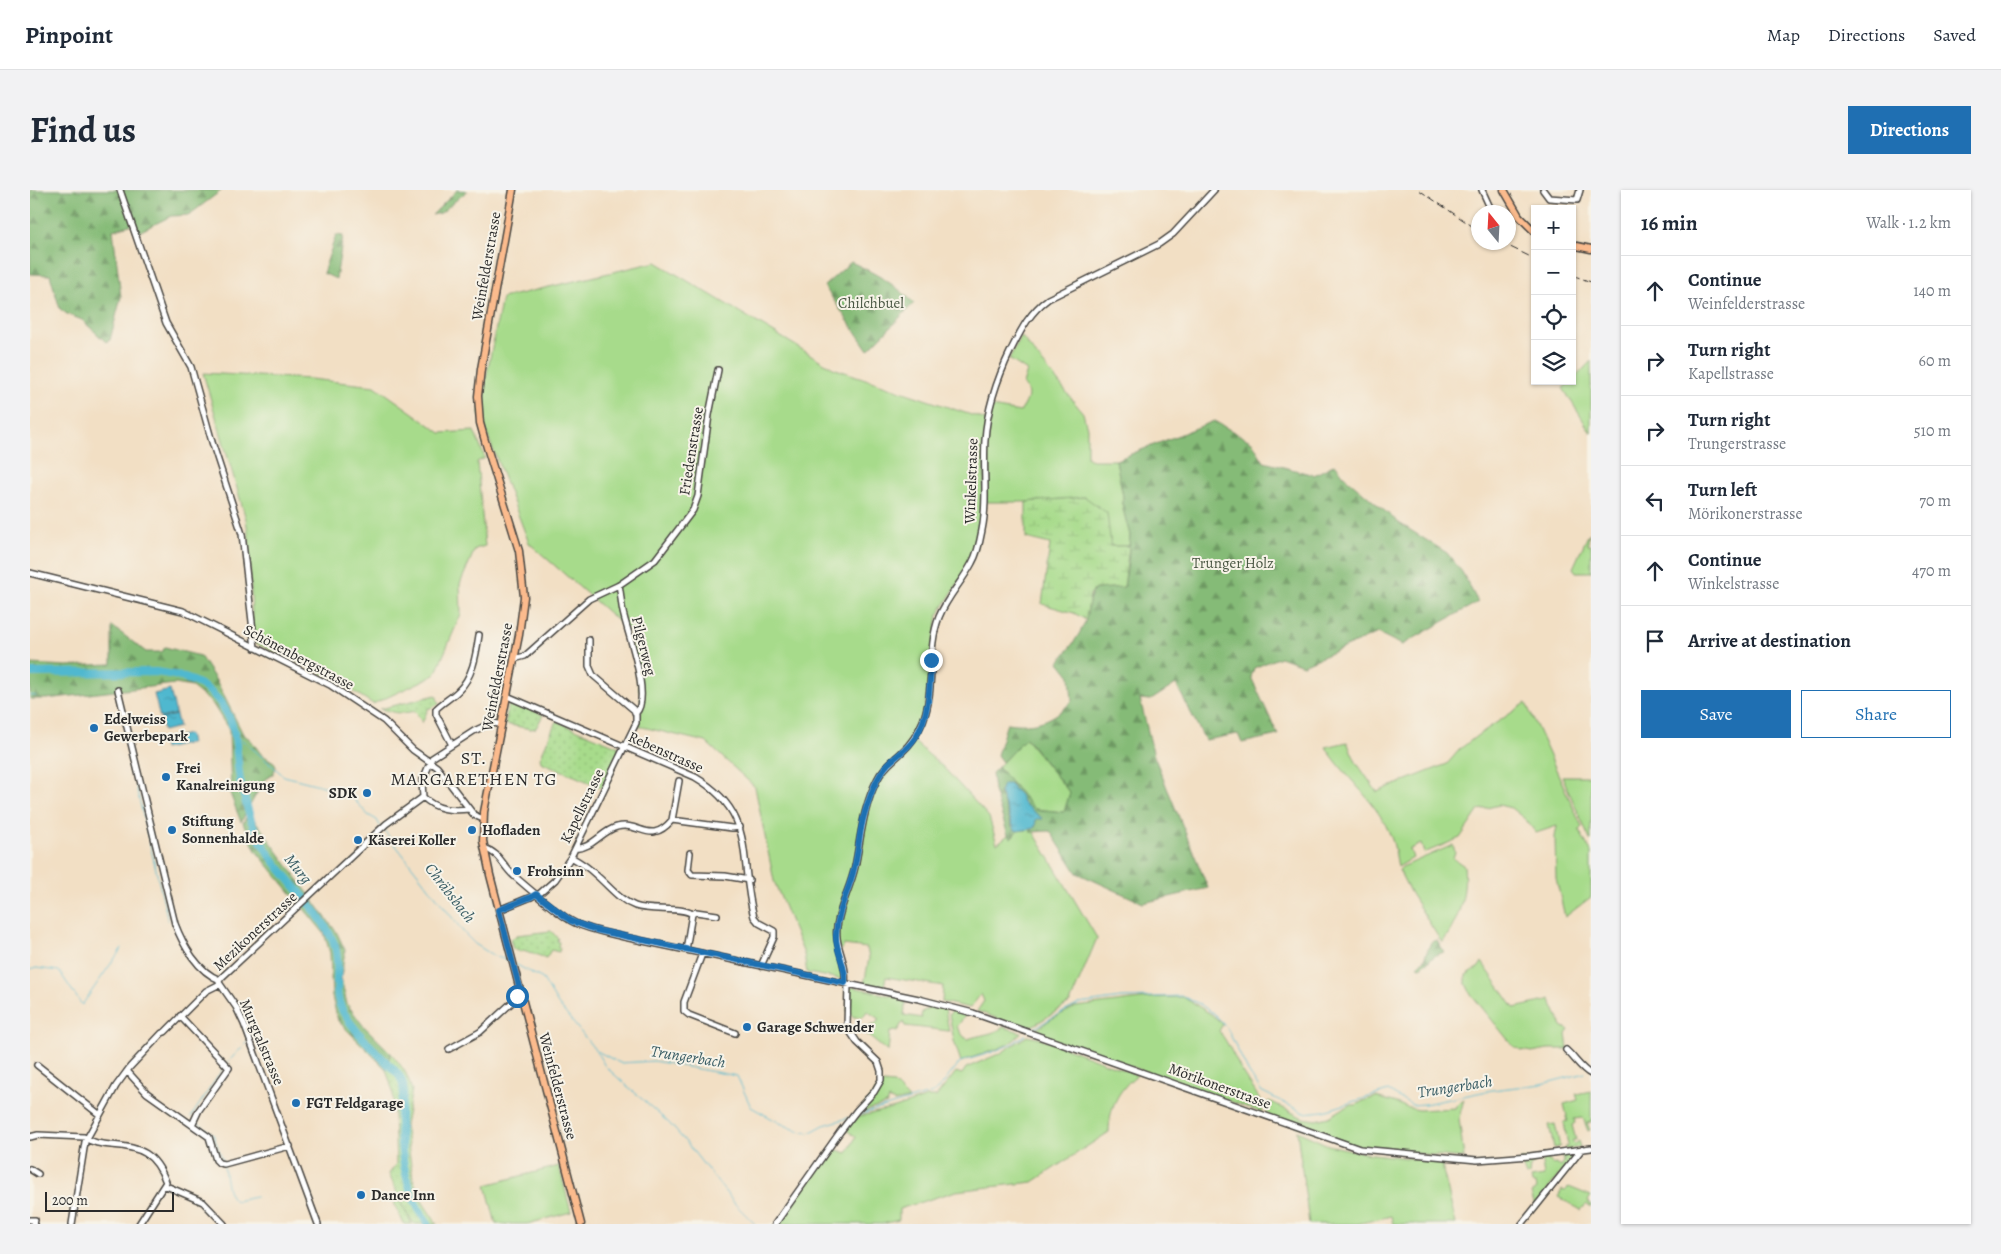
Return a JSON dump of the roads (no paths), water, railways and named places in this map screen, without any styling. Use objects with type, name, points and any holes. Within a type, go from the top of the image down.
[{"type":"main road","name":"Weinfelderstrasse","points":[[513,190],[480,369],[478,396],[480,423],[484,441],[520,551],[524,598],[483,819],[484,848],[581,1224]]},
{"type":"main road","points":[[1504,190],[1519,216],[1531,228]]},
{"type":"main road","points":[[1576,246],[1591,249]]},
{"type":"street","points":[[120,190],[166,323],[191,368],[212,442],[242,534],[256,648]]},
{"type":"street","name":"Winkelstrasse","points":[[847,984],[836,938],[837,923],[855,866],[861,828],[876,781],[883,769],[904,751],[916,737],[924,719],[930,690],[931,649],[937,623],[946,602],[976,555],[984,516],[985,440],[988,412],[999,376],[1022,328],[1036,308],[1048,299],[1159,244],[1173,234],[1214,190]]},
{"type":"street","points":[[1482,190],[1489,205]]},
{"type":"street","points":[[1544,190],[1546,196],[1552,199],[1572,200],[1577,200],[1580,190]]},
{"type":"street","name":"Friedenstrasse","points":[[514,659],[525,656],[589,599],[619,585],[655,560],[693,510],[698,496],[709,415],[718,370]]},
{"type":"street","name":"Schönenbergstrasse","points":[[30,573],[183,610],[330,685],[384,721],[416,753],[441,770],[469,809],[478,818],[483,819]]},
{"type":"street","name":"Pilgerweg","points":[[619,585],[622,611],[640,678],[639,710],[636,713],[636,723],[625,748]]},
{"type":"street","points":[[452,744],[436,714],[436,709],[460,689],[467,680],[480,635]]},
{"type":"street","points":[[589,640],[589,666],[593,674],[636,713]]},
{"type":"street","name":"Murgtalstrasse","points":[[118,690],[175,924],[185,946],[195,959],[220,982],[236,1007],[318,1224]]},
{"type":"street","name":"Rebenstrasse","points":[[507,696],[695,777],[707,784],[726,802],[740,827],[755,918],[760,924],[773,930],[774,933],[761,966]]},
{"type":"street","points":[[469,809],[455,810],[434,806],[423,797],[422,782],[433,756],[483,726],[491,723],[500,724]]},
{"type":"street","name":"Kapellstrasse","points":[[499,910],[537,894],[555,880],[576,848],[625,748]]},
{"type":"street","points":[[576,848],[582,849],[611,829],[619,826],[653,833],[663,830],[672,820],[679,781]]},
{"type":"street","name":"Mezikonerstrasse","points":[[72,1224],[84,1146],[111,1094],[126,1071],[206,991],[220,982],[382,828],[423,797]]},
{"type":"street","points":[[672,820],[732,828],[740,827]]},
{"type":"street","name":"Mörikonerstrasse","points":[[484,848],[494,851],[511,872],[577,924],[624,937],[919,999],[973,1013],[1360,1149],[1477,1160],[1530,1156],[1591,1148]]},
{"type":"street","points":[[690,853],[688,870],[692,875],[726,876],[749,880]]},
{"type":"street","points":[[571,857],[590,870],[616,895],[628,903],[647,909],[717,915]]},
{"type":"street","points":[[686,950],[692,914]]},
{"type":"street","points":[[702,954],[684,1002],[684,1012],[689,1016],[734,1033]]},
{"type":"street","points":[[775,1224],[856,1110],[874,1092],[881,1080],[878,1062],[857,1042],[847,1027],[847,984]]},
{"type":"street","points":[[449,1049],[480,1032],[521,994]]},
{"type":"street","points":[[180,1016],[229,1068],[199,1110],[192,1125]]},
{"type":"street","points":[[1566,1050],[1590,1074]]},
{"type":"street","points":[[37,1065],[100,1115]]},
{"type":"street","points":[[126,1071],[148,1093],[209,1137],[216,1160],[221,1164],[290,1146]]},
{"type":"street","points":[[30,1137],[38,1135],[84,1138],[101,1144],[130,1147],[147,1154],[159,1166],[165,1184],[203,1202],[224,1224]]},
{"type":"street","points":[[1522,1224],[1582,1148]]},
{"type":"street","points":[[30,1169],[38,1174]]},
{"type":"street","points":[[139,1224],[165,1184]]},
{"type":"street","points":[[30,1220],[35,1220],[34,1224]]},
{"type":"water","points":[[170,690],[176,714],[160,718],[154,694]]},
{"type":"water","points":[[176,715],[179,727],[163,731],[160,719]]},
{"type":"water","points":[[189,734],[191,743],[164,749],[162,740]]},
{"type":"water","points":[[1003,784],[1009,784],[1020,795],[1023,803],[1043,819],[1036,819],[1035,827],[1017,831],[1014,829],[1000,792]]},
{"type":"waterway","name":"Murg","points":[[30,673],[165,673],[199,684],[219,701],[226,711],[234,730],[240,780],[251,820],[259,837],[279,868],[314,910],[333,941],[337,955],[337,991],[341,1007],[354,1028],[401,1079],[403,1095],[400,1112],[400,1132],[403,1160],[414,1200],[428,1224]]},
{"type":"waterway","points":[[30,695],[36,696]]},
{"type":"waterway","name":"Chräbsbach","points":[[237,737],[284,776],[350,795],[368,815],[377,820],[380,826]]},
{"type":"waterway","points":[[136,786],[168,920]]},
{"type":"waterway","name":"Chräbsbach","points":[[383,829],[465,934],[475,944],[494,956],[509,961]]},
{"type":"waterway","points":[[30,970],[36,968],[59,971],[82,1005],[122,948]]},
{"type":"waterway","name":"Chräbsbach","points":[[515,964],[543,979],[558,1004],[596,1051],[605,1066]]},
{"type":"waterway","name":"Trungerbach","points":[[1030,1031],[1079,1004],[1121,998],[1181,996],[1200,1004],[1214,1014],[1227,1028],[1248,1071],[1261,1091],[1304,1113],[1324,1111],[1388,1091],[1412,1105],[1425,1104],[1492,1090],[1542,1084],[1585,1073]]},
{"type":"waterway","name":"Trungerbach","points":[[858,1115],[933,1093],[942,1085],[960,1062],[1012,1044],[1025,1035]]},
{"type":"waterway","points":[[228,1062],[247,1042]]},
{"type":"waterway","name":"Trungerbach","points":[[597,1051],[614,1060]]},
{"type":"waterway","name":"Trungerbach","points":[[616,1061],[620,1063],[654,1061],[737,1076],[751,1107],[798,1131],[809,1133],[824,1125],[848,1118]]},
{"type":"waterway","points":[[191,1117],[224,1067]]},
{"type":"waterway","name":"Chräbsbach","points":[[607,1068],[669,1123],[735,1204],[755,1224]]},
{"type":"waterway","points":[[198,1123],[213,1134],[223,1161]]},
{"type":"waterway","points":[[224,1167],[228,1190],[235,1201],[256,1197]]},
{"type":"railway","points":[[1419,190],[1471,225]]},
{"type":"railway","points":[[1516,250],[1531,257]]},
{"type":"railway","points":[[1576,276],[1591,282]]},
{"type":"place","name":"Edelweiss Gewerbepark","points":[[94,728]]},
{"type":"place","name":"Frei Kanalreinigung","points":[[166,777]]},
{"type":"place","name":"SDK","points":[[367,793]]},
{"type":"place","name":"Stiftung Sonnenhalde","points":[[172,830]]},
{"type":"place","name":"Hofladen","points":[[472,830]]},
{"type":"place","name":"Käserei Koller","points":[[358,840]]},
{"type":"place","name":"Frohsinn","points":[[517,871]]},
{"type":"place","name":"Garage Schwender","points":[[747,1027]]},
{"type":"place","name":"FGT Feldgarage","points":[[296,1103]]},
{"type":"place","name":"Dance Inn","points":[[361,1195]]},
{"type":"district","name":"ST. MARGARETHEN TG","points":[[474,768]]},
{"type":"park label","name":"Chilchbuel","points":[[871,303]]},
{"type":"park label","name":"Trunger Holz","points":[[1233,563]]}]
